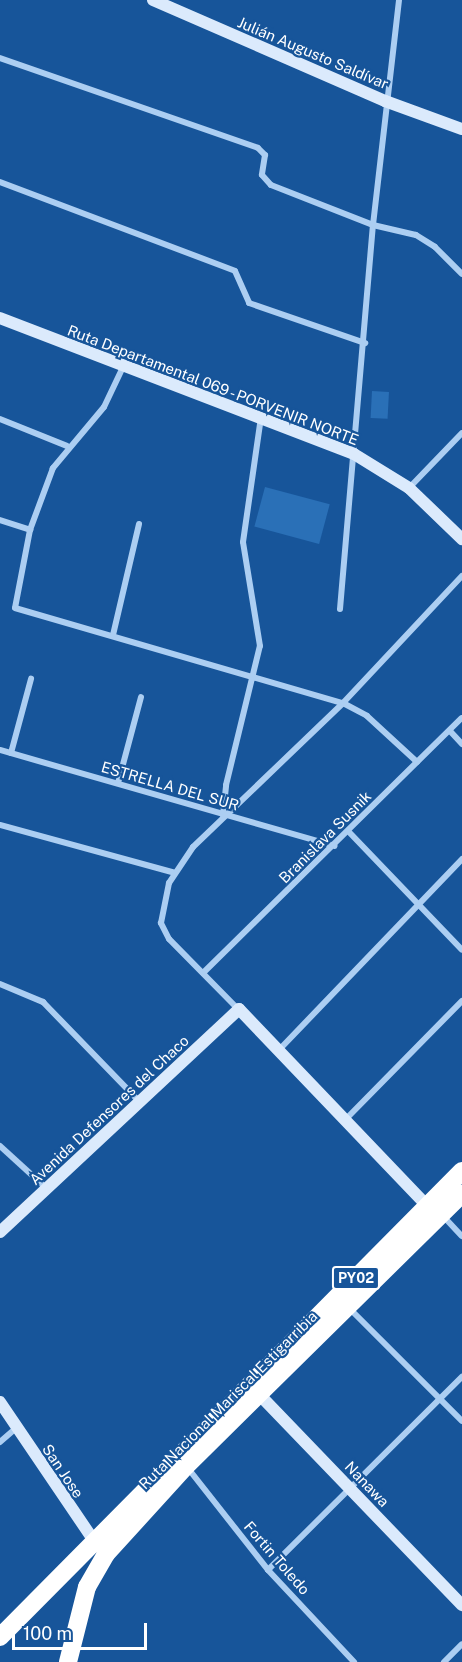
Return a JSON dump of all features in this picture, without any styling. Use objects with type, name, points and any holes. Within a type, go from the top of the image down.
[{"type":"highway","name":"Ruta Nacional Mariscal Estigarribia","points":[[100,1549],[186,1466],[254,1389],[348,1306],[434,1210],[462,1171]]},
{"type":"highway","name":"Ruta Nacional Mariscal Estigarribia","points":[[68,1662],[87,1587],[100,1549],[254,1389],[434,1210],[462,1194]]},
{"type":"highway","name":"PY02","points":[[0,1637],[63,1575],[100,1549]]},
{"type":"highway","points":[[63,1575],[87,1587]]},
{"type":"street","name":"Julián Augusto Saldívar","points":[[153,0],[172,4],[385,100],[462,129]]},
{"type":"street","points":[[340,609],[385,100],[399,0]]},
{"type":"street","points":[[0,58],[258,148],[265,155],[262,175],[271,185],[373,225],[416,235],[435,247],[462,274]]},
{"type":"street","points":[[0,182],[235,271],[249,303],[365,343]]},
{"type":"street","name":"Ruta Departamental 069 - PORVENIR NORTE","points":[[0,318],[354,454],[409,488],[462,539]]},
{"type":"street","points":[[123,367],[104,407],[68,446],[53,468],[30,530],[15,608],[255,675],[343,703],[367,716],[417,762]]},
{"type":"street","points":[[224,814],[226,785],[255,675],[260,646],[243,542],[261,417]]},
{"type":"street","points":[[0,419],[68,446]]},
{"type":"street","points":[[409,488],[462,433]]},
{"type":"street","points":[[0,520],[30,530]]},
{"type":"street","points":[[113,635],[140,524]]},
{"type":"street","points":[[462,576],[343,703],[224,814],[175,873],[162,907],[161,923],[169,939],[344,1120],[462,1236]]},
{"type":"street","points":[[11,753],[31,679]]},
{"type":"street","points":[[118,783],[141,697]]},
{"type":"street","name":"Branislava Susnik","points":[[203,973],[349,832],[462,718]]},
{"type":"street","points":[[450,731],[462,744]]},
{"type":"street","name":"ESTRELLA DEL SUR","points":[[0,750],[334,846]]},
{"type":"street","points":[[0,825],[175,873]]},
{"type":"street","points":[[349,832],[462,950]]},
{"type":"street","points":[[278,1051],[462,859]]},
{"type":"street","points":[[0,984],[44,1002],[141,1102]]},
{"type":"street","points":[[344,1120],[462,1002]]},
{"type":"street","name":"Avenida Defensores del Chaco","points":[[0,1232],[238,1010]]},
{"type":"street","points":[[0,1146],[46,1188]]},
{"type":"street","points":[[348,1306],[462,1421]]},
{"type":"street","points":[[268,1570],[462,1377]]},
{"type":"street","name":"Nanawa","points":[[254,1389],[462,1605]]},
{"type":"street","name":"San Jose","points":[[0,1402],[100,1549]]},
{"type":"street","points":[[0,1442],[16,1428]]},
{"type":"street","name":"Fortin Toledo","points":[[186,1466],[268,1570],[354,1662]]},
{"type":"street","points":[[444,1662],[462,1644]]},
{"type":"shaded area","points":[[372,391],[389,392],[388,419],[371,418]]},
{"type":"shaded area","points":[[265,487],[330,504],[319,544],[254,527]]}]
